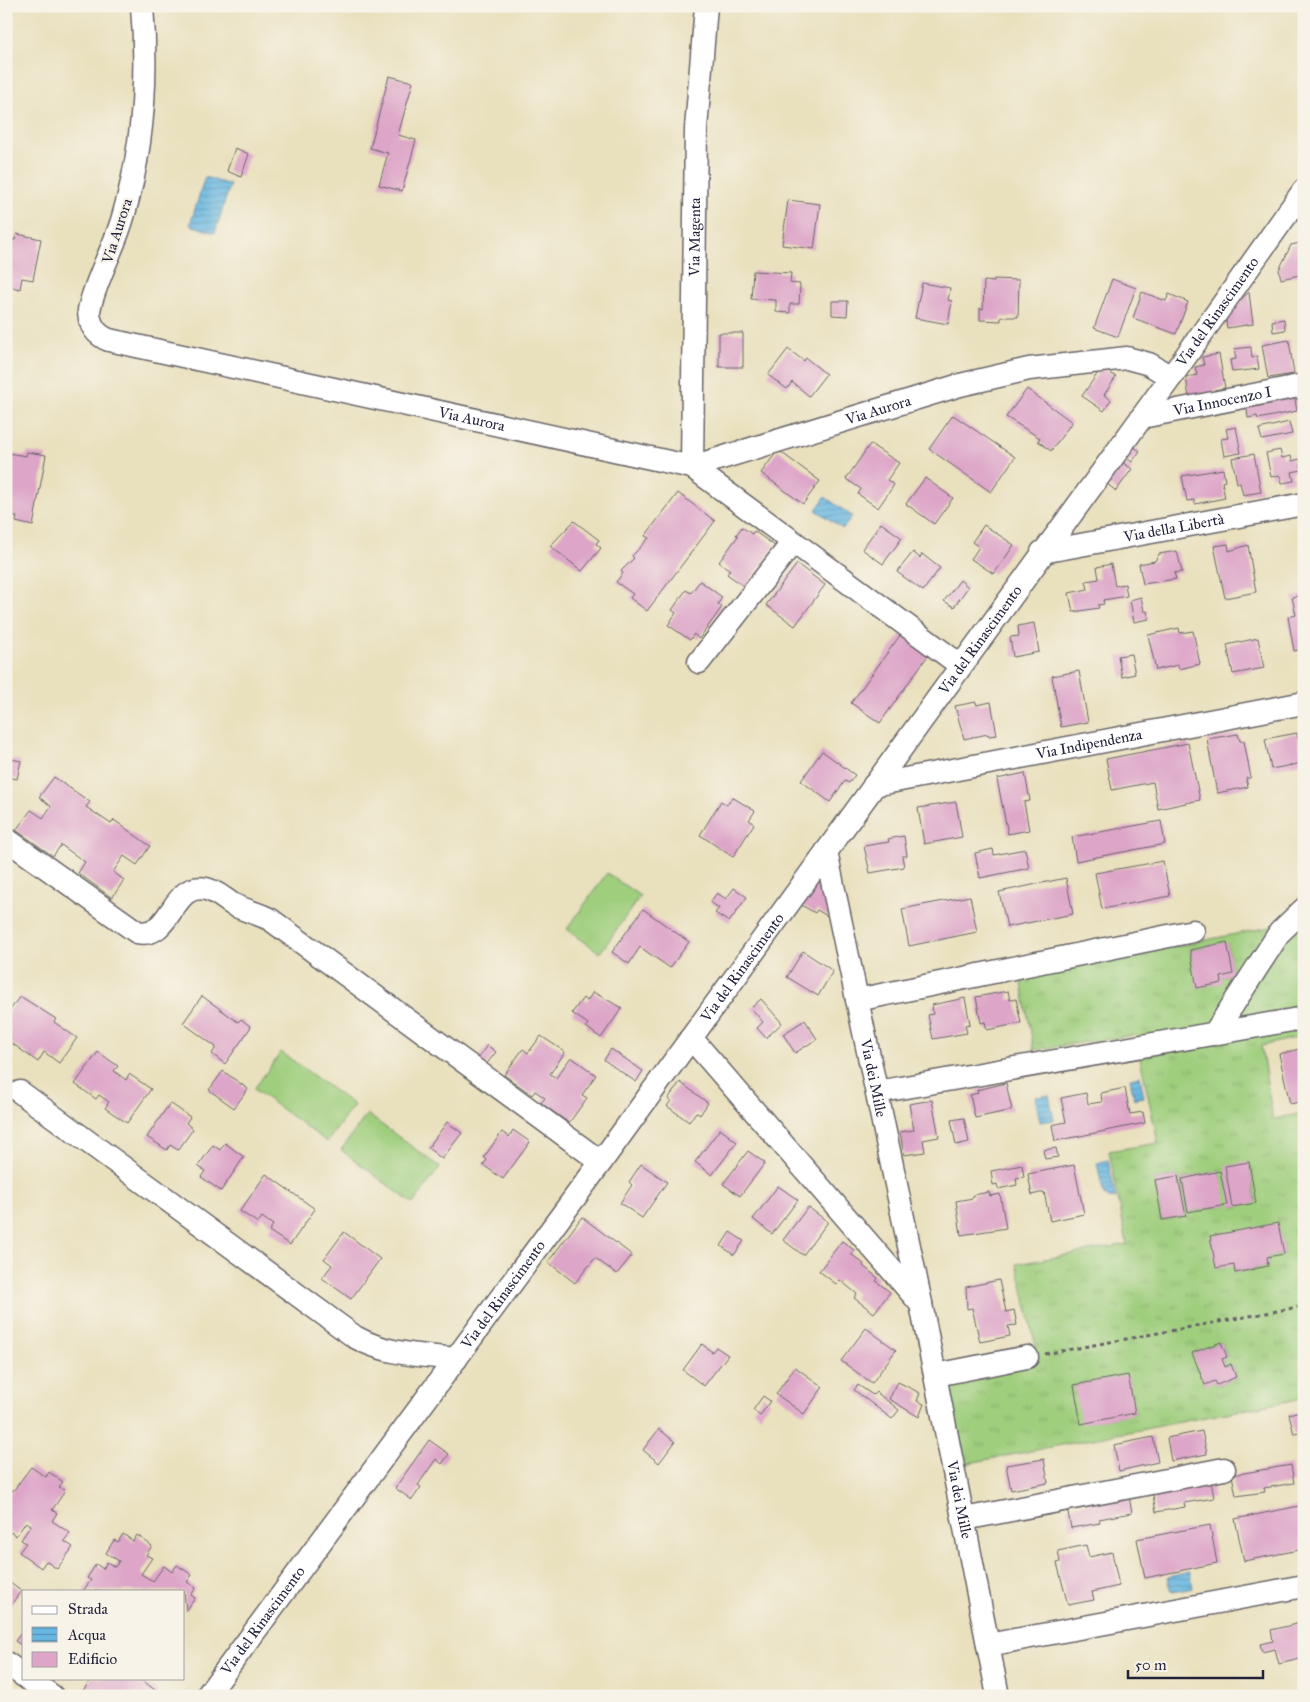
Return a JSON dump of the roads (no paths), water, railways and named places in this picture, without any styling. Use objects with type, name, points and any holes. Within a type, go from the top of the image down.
[{"type":"street","name":"Via Aurora","points":[[142,6],[145,72],[135,164],[123,217],[89,310],[91,324],[100,336],[109,340],[692,468],[960,385],[1029,369],[1126,358],[1149,364],[1171,377]]},
{"type":"street","name":"Via Magenta","points":[[692,468],[696,129],[706,6]]},
{"type":"street","name":"Via del Rinascimento","points":[[207,1696],[691,1038],[1042,552],[1171,377],[1270,235],[1304,190]]},
{"type":"street","name":"Via del Rinascimento","points":[[1270,235],[1304,216]]},
{"type":"street","name":"Via Innocenzo I","points":[[1142,417],[1304,385]]},
{"type":"street","points":[[692,468],[960,665]]},
{"type":"street","name":"Via della Libertà","points":[[1042,552],[1304,504]]},
{"type":"street","points":[[699,662],[793,542]]},
{"type":"street","name":"Via Indipendenza","points":[[874,785],[1304,703]]},
{"type":"street","points":[[6,840],[137,932],[148,933],[158,928],[184,894],[200,888],[211,891],[233,904],[271,920],[600,1162]]},
{"type":"street","name":"Via dei Mille","points":[[826,852],[936,1374],[998,1696]]},
{"type":"street","points":[[1214,1034],[1280,932],[1304,909]]},
{"type":"street","points":[[858,1000],[1193,931]]},
{"type":"street","points":[[877,1092],[1304,1018]]},
{"type":"street","name":"Via dei Mille","points":[[691,1038],[921,1304]]},
{"type":"street","points":[[20,1092],[361,1340],[377,1348],[393,1352],[456,1359]]},
{"type":"street","points":[[936,1374],[1027,1358]]},
{"type":"street","points":[[964,1519],[1224,1469]]},
{"type":"street","points":[[988,1645],[1304,1586]]},
{"type":"street","points":[[6,1663],[22,1675]]},
{"type":"street","points":[[30,1680],[52,1696]]},
{"type":"water","points":[[205,177],[230,185],[215,233],[190,225]]},
{"type":"water","points":[[825,497],[852,516],[843,529],[816,510]]},
{"type":"water","points":[[1140,1076],[1144,1097],[1134,1099],[1130,1078]]},
{"type":"water","points":[[1049,1095],[1054,1120],[1040,1122],[1035,1097]]},
{"type":"water","points":[[1108,1160],[1116,1198],[1108,1199],[1107,1195],[1104,1196],[1097,1163]]},
{"type":"water","points":[[1190,1572],[1193,1588],[1172,1592],[1168,1577]]}]
